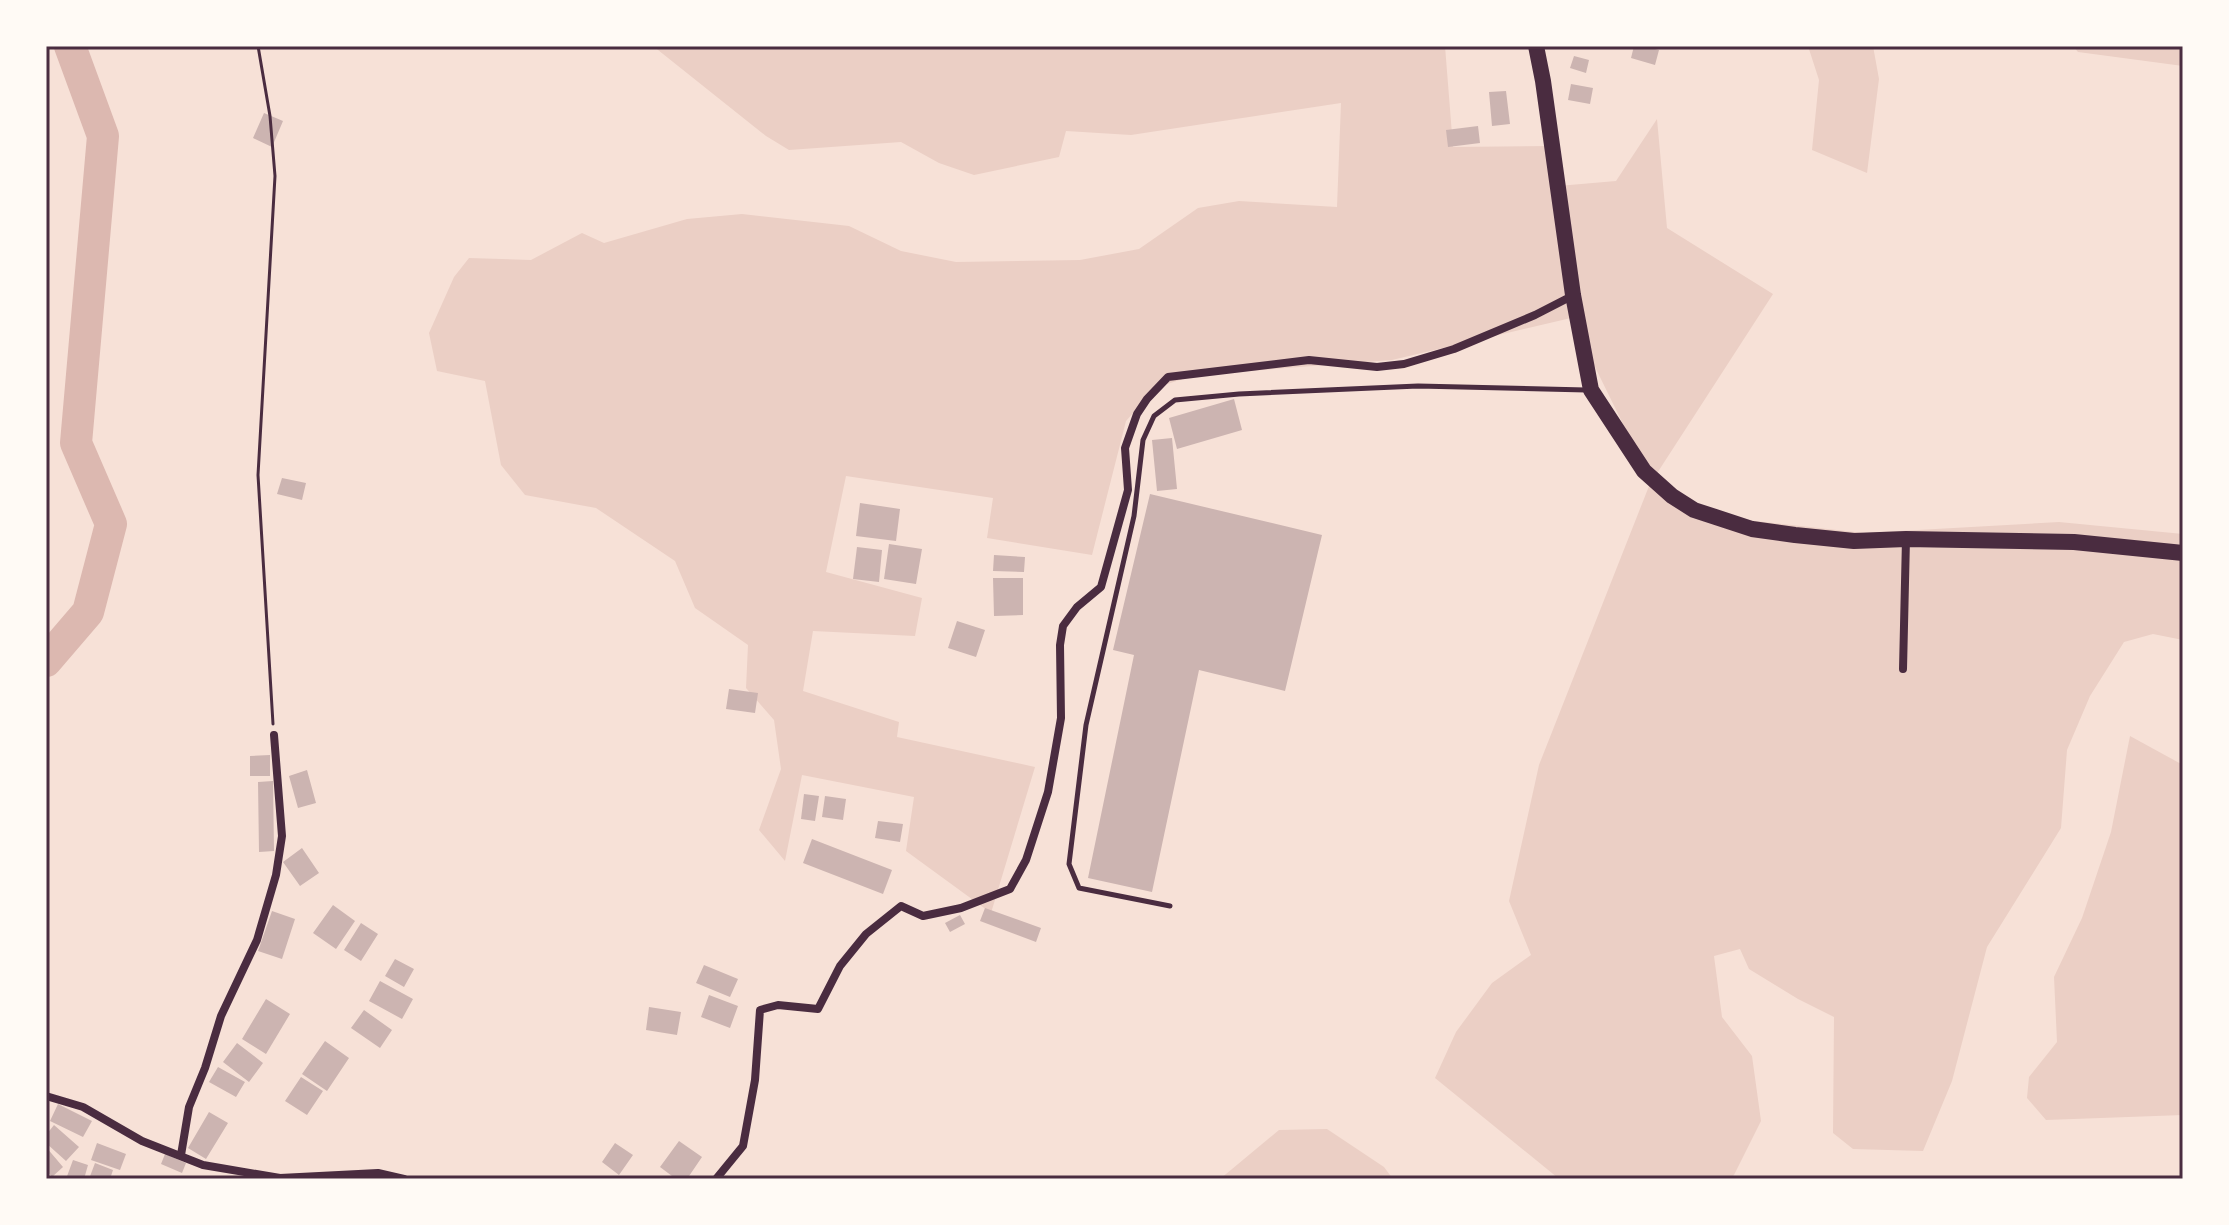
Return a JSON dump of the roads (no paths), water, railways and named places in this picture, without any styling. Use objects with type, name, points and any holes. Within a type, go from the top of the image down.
[{"type":"main road","points":[[1536,46],[1573,295],[1591,390],[1644,471],[1672,496],[1694,510],[1752,529],[1795,535],[1854,541],[2074,542],[2183,553]]},
{"type":"street","points":[[716,1179],[743,1146],[755,1080],[760,1010],[778,1005],[818,1009],[840,966],[866,934],[901,906],[923,916],[961,908],[1010,889],[1026,860],[1048,792],[1061,718],[1060,645],[1063,626],[1077,607],[1101,587],[1128,490],[1125,448],[1137,414],[1157,388],[1168,377],[1309,360],[1377,367],[1404,364],[1467,343],[1535,315],[1573,295]]},
{"type":"street","points":[[1903,669],[1906,539]]},
{"type":"street","points":[[181,1155],[189,1107],[221,1016],[257,940],[276,875],[282,836],[274,735]]},
{"type":"street","points":[[46,1096],[83,1107],[142,1141],[203,1165],[280,1178],[378,1173],[404,1179]]},
{"type":"lane","points":[[1170,906],[1079,888],[1069,864],[1086,725],[1134,516],[1143,440],[1154,416],[1175,400],[1239,394],[1418,386],[1591,390]]},
{"type":"waterway","points":[[46,661],[88,612],[111,524],[76,443],[103,136],[70,46]]}]
